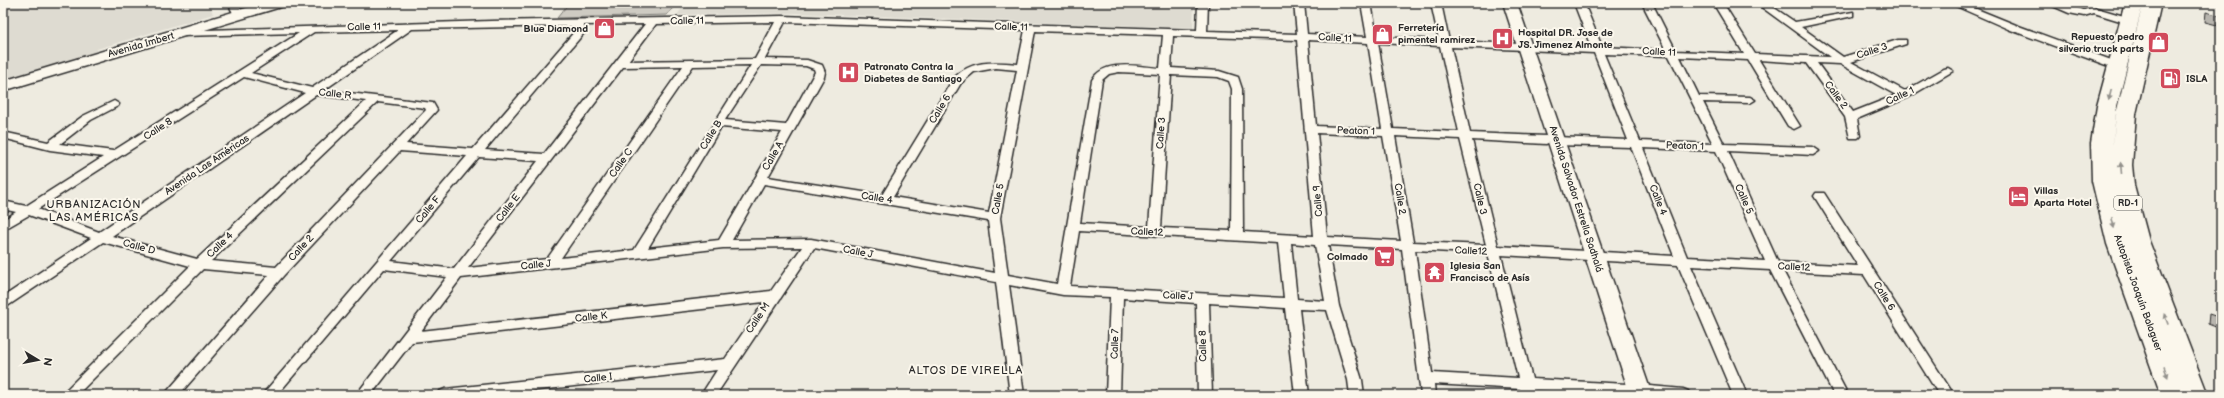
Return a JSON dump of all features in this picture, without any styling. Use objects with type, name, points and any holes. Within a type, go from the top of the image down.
[{"type":"highway","name":"Autopista Joaquín Balaguer","points":[[2152,3],[2126,114],[2121,165],[2123,185],[2138,241],[2195,395]]},
{"type":"highway","name":"Autopista Joaquín Balaguer","points":[[2132,12],[2107,106],[2101,143],[2103,181],[2118,244],[2174,395]]},
{"type":"main road","name":"Avenida Imbert","points":[[3,86],[180,33],[235,9],[279,3]]},
{"type":"main road","name":"Avenida Salvador Estrella Sadhalá","points":[[1502,3],[1519,46],[1551,140],[1634,393]]},
{"type":"main road","name":"Avenida Salvador Estrella Sadhalá","points":[[1510,3],[1519,46]]},
{"type":"street","points":[[1202,34],[1203,3]]},
{"type":"street","name":"Calle 9","points":[[1299,3],[1321,242],[1332,306],[1355,380],[1358,395]]},
{"type":"street","name":"Calle 2","points":[[1366,3],[1408,247],[1428,395]]},
{"type":"street","name":"Calle 3","points":[[1436,3],[1465,136],[1528,390]]},
{"type":"street","name":"Calle 4","points":[[1579,3],[1683,262],[1740,395]]},
{"type":"street","name":"Calle 5","points":[[1647,3],[1671,53],[1720,147],[1774,266],[1841,395]]},
{"type":"street","points":[[1718,3],[1794,126]]},
{"type":"street","points":[[1761,3],[1842,61],[1905,95]]},
{"type":"street","points":[[1954,3],[2012,28],[2118,66]]},
{"type":"street","points":[[2051,3],[2088,13],[2091,7],[2132,12]]},
{"type":"street","points":[[1792,26],[1850,14]]},
{"type":"street","name":"Calle 11","points":[[180,33],[411,26],[782,19],[1301,37],[1809,58],[1842,61]]},
{"type":"street","name":"Calle B","points":[[640,252],[718,123],[758,62],[782,19]]},
{"type":"street","name":"Calle E","points":[[363,395],[653,21]]},
{"type":"street","name":"Calle F","points":[[269,395],[580,31],[579,23]]},
{"type":"street","name":"Avenida Las Américas","points":[[3,304],[411,26]]},
{"type":"street","name":"Calle 5","points":[[1017,395],[994,218],[1030,28]]},
{"type":"street","name":"Calle 8","points":[[3,226],[312,29]]},
{"type":"street","name":"Calle 3","points":[[1155,232],[1168,33]]},
{"type":"street","name":"Calle 3","points":[[1842,61],[1902,42]]},
{"type":"street","name":"Calle 2","points":[[1809,58],[1851,118],[1854,136]]},
{"type":"street","name":"Calle C","points":[[551,263],[692,62]]},
{"type":"street","points":[[619,64],[758,62]]},
{"type":"street","name":"Calle A","points":[[723,244],[819,77],[820,72],[818,67],[807,63],[758,62]]},
{"type":"street","name":"Calle 6","points":[[886,199],[956,81],[965,71],[972,67],[982,66],[1023,67]]},
{"type":"street","points":[[1062,290],[1074,228],[1097,80],[1102,72],[1119,69],[1219,74],[1234,78],[1237,89],[1237,237]]},
{"type":"street","name":"Calle 1","points":[[1851,118],[1905,95],[1948,71]]},
{"type":"street","name":"Calle R","points":[[243,74],[315,92],[429,105]]},
{"type":"street","name":"Calle 4","points":[[68,395],[200,264],[376,99]]},
{"type":"street","points":[[1695,99],[1750,100]]},
{"type":"street","points":[[50,146],[87,118],[114,104]]},
{"type":"street","name":"Calle 2","points":[[170,395],[279,272],[432,110],[429,105]]},
{"type":"street","points":[[718,123],[788,129]]},
{"type":"street","name":"Peaton 1","points":[[1311,129],[1813,151]]},
{"type":"street","points":[[3,135],[50,146],[116,155]]},
{"type":"street","points":[[396,147],[548,158]]},
{"type":"street","name":"Calle 4","points":[[759,179],[994,218]]},
{"type":"street","name":"Calle 6","points":[[1820,196],[1947,395]]},
{"type":"street","name":"Calle D","points":[[3,205],[27,210],[100,237],[200,264],[279,272]]},
{"type":"street","name":"Calle12","points":[[1074,228],[1493,252],[1868,271]]},
{"type":"street","points":[[1284,240],[1302,395]]},
{"type":"street","name":"Calle J","points":[[382,264],[457,274],[640,252],[723,244],[811,243],[1062,290],[1291,302],[1332,306]]},
{"type":"street","name":"Calle M","points":[[708,395],[773,296],[811,243]]},
{"type":"street","name":"Calle 7","points":[[1113,395],[1117,293]]},
{"type":"street","name":"Calle K","points":[[408,337],[773,296]]},
{"type":"street","name":"Calle 8","points":[[1202,297],[1205,395]]},
{"type":"street","name":"Calle I","points":[[445,395],[727,364]]},
{"type":"street","points":[[1426,378],[1528,390],[1683,395]]},
{"type":"shaded area","points":[[3,3],[209,3],[213,14],[97,49],[97,53],[3,82]]},
{"type":"shaded area","points":[[569,3],[677,3],[667,15],[557,18]]},
{"type":"shaded area","points":[[686,3],[1194,3],[1193,28],[791,13],[677,15]]},
{"type":"building","points":[[2206,12],[2221,16],[2221,26],[2205,22]]},
{"type":"building","name":"ISLA","points":[[2164,70],[2176,73],[2175,88],[2163,84]]},
{"type":"building","points":[[2209,314],[2221,318],[2221,329],[2208,324]]},
{"type":"place","name":"Blue Diamond","points":[[604,29]]},
{"type":"place","name":"Ferretería pimentel ramirez","points":[[1383,34]]},
{"type":"place","name":"Hospital DR. Jose de JS. Jimenez Almonte","points":[[1502,39]]},
{"type":"place","name":"Repuesto pedro silverio truck parts","points":[[2159,43]]},
{"type":"place","name":"Patronato Contra la Diabetes de Santiago","points":[[849,73]]},
{"type":"place","name":"ISLA","points":[[2170,79]]},
{"type":"place","name":"Villas Aparta Hotel","points":[[2019,197]]},
{"type":"place","name":"Colmado","points":[[1384,257]]},
{"type":"place","name":"Iglesia San Francisco de Asís","points":[[1434,272]]},
{"type":"district","name":"URBANIZACIÓN LAS AMÉRICAS","points":[[94,210]]},
{"type":"district","name":"ALTOS DE VIRELLA","points":[[966,370]]}]
